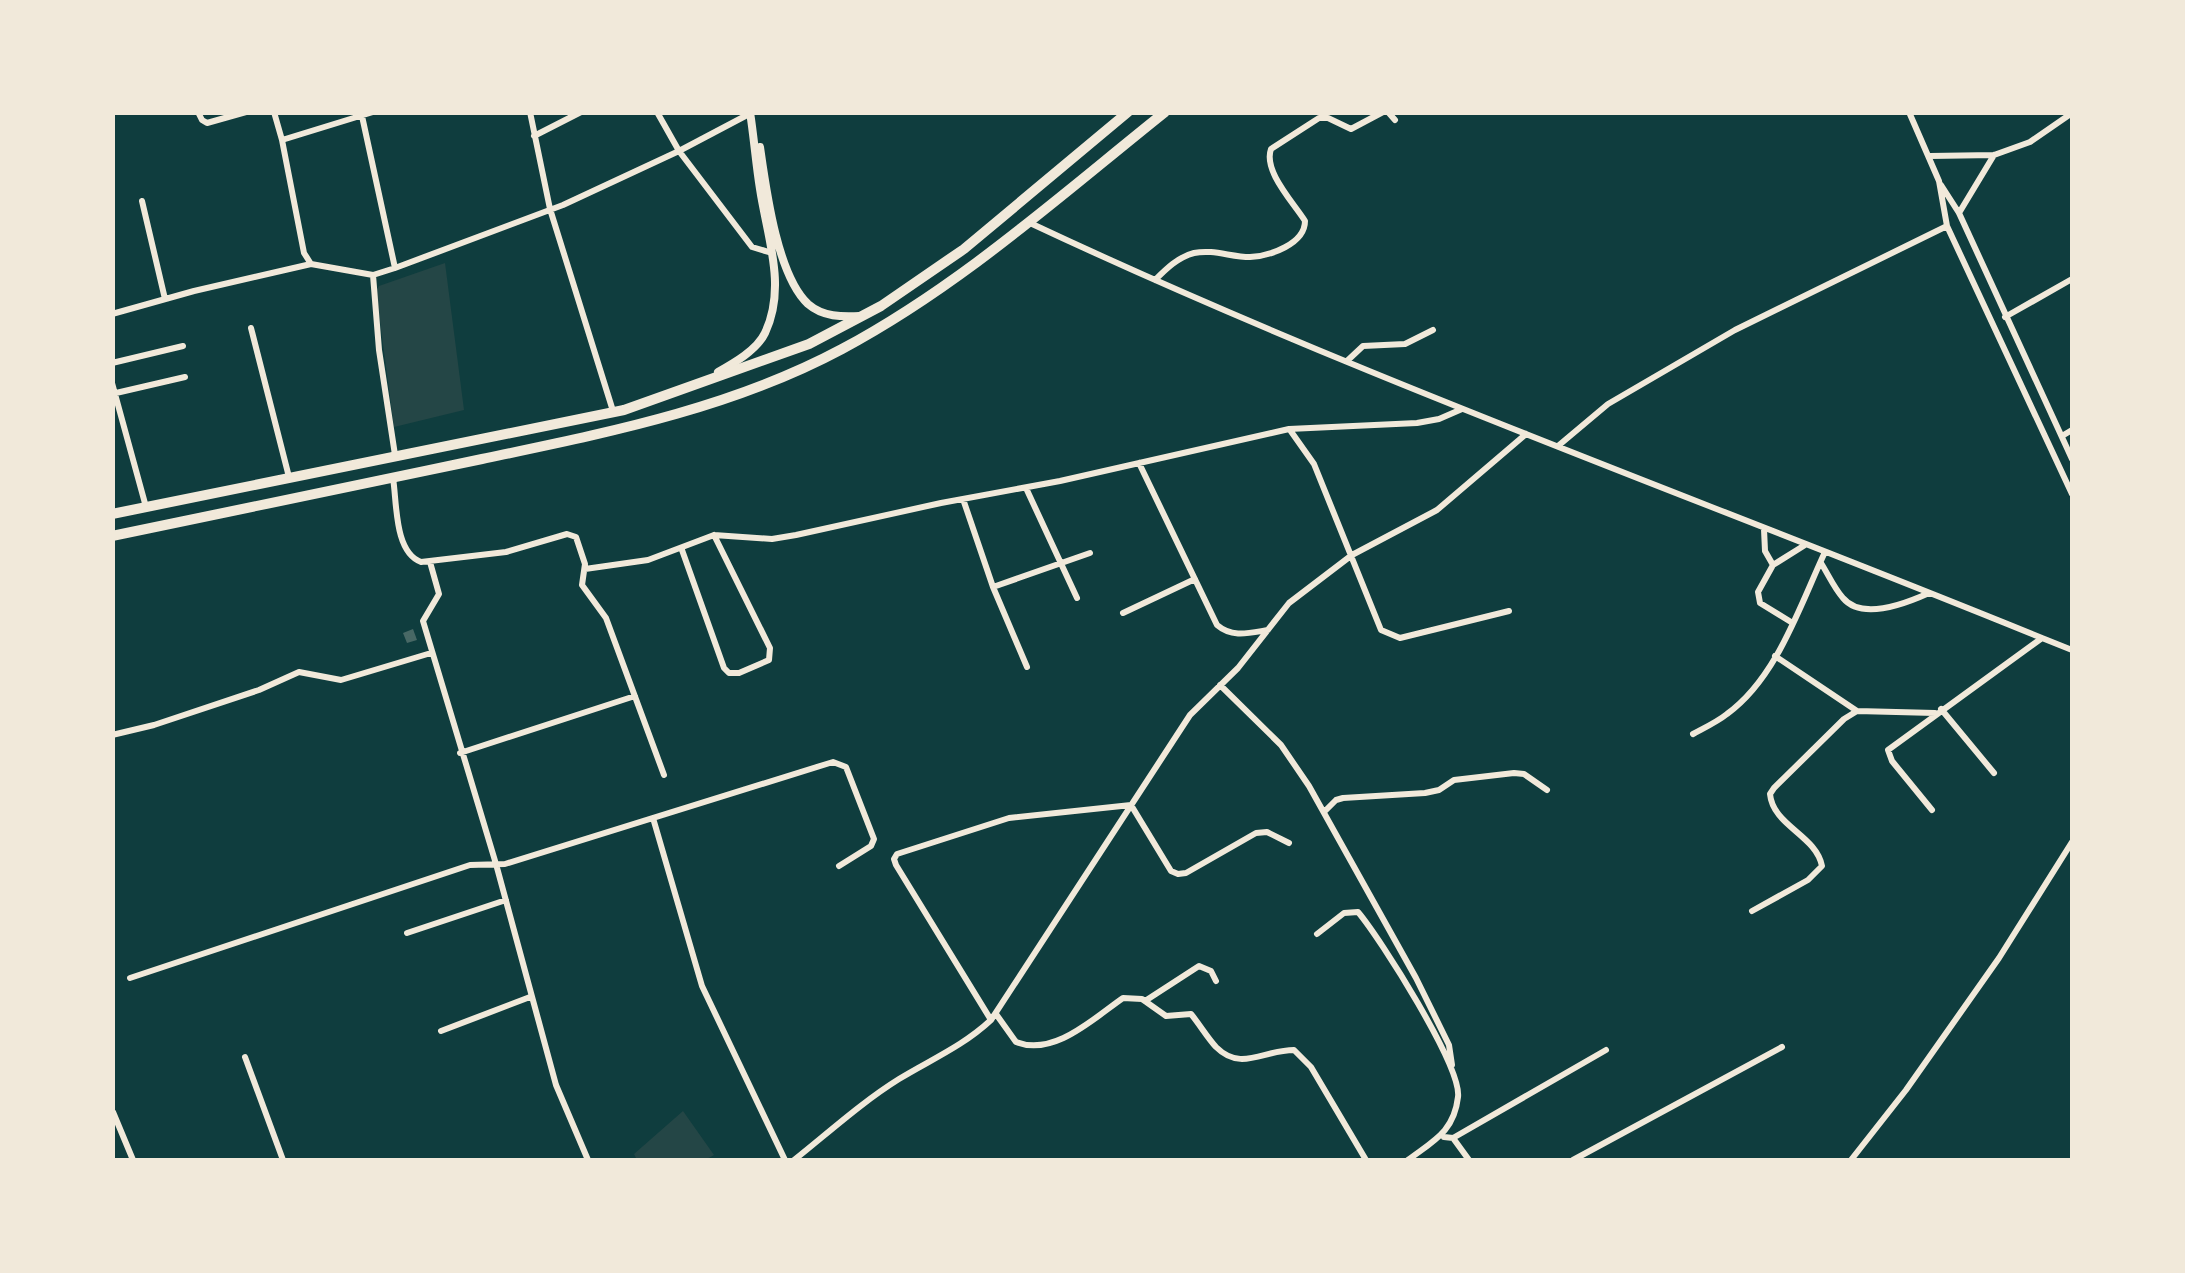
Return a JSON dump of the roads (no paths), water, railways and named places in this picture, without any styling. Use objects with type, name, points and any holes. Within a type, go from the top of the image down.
[{"type":"highway","points":[[112,514],[614,412],[810,344],[865,316],[964,248],[1128,112]]},
{"type":"highway","points":[[112,536],[624,429],[766,384],[831,355],[978,262],[1165,112]]},
{"type":"street","points":[[198,112],[208,123],[246,112]]},
{"type":"street","points":[[274,112],[301,245],[311,264]]},
{"type":"street","points":[[282,140],[373,112]]},
{"type":"street","points":[[530,112],[550,209],[614,412]]},
{"type":"street","points":[[534,136],[581,112]]},
{"type":"street","points":[[657,112],[679,151],[752,247],[772,252]]},
{"type":"street","points":[[1154,281],[1168,266],[1194,253],[1250,257],[1285,247],[1303,232],[1305,221],[1272,170],[1268,156],[1271,149],[1312,120],[1328,118],[1351,129],[1386,112],[1396,120]]},
{"type":"street","points":[[1909,112],[1939,182],[1947,226],[2072,494]]},
{"type":"street","points":[[112,314],[311,264],[373,275],[550,209],[752,113]]},
{"type":"street","points":[[752,113],[768,206],[797,290],[810,306],[834,316],[865,316]]},
{"type":"street","points":[[698,384],[755,346],[765,333],[775,297],[752,113]]},
{"type":"street","points":[[1930,156],[1994,155],[2030,142],[2072,113]]},
{"type":"street","points":[[362,116],[395,268]]},
{"type":"street","points":[[1959,213],[1994,155]]},
{"type":"street","points":[[1939,182],[1959,213],[2072,458]]},
{"type":"street","points":[[142,202],[165,299]]},
{"type":"street","points":[[1029,222],[1154,281],[1346,362],[2072,650]]},
{"type":"street","points":[[1558,446],[1608,404],[1735,330],[1947,226]]},
{"type":"street","points":[[373,275],[379,350],[395,456]]},
{"type":"street","points":[[2005,317],[2072,280]]},
{"type":"street","points":[[251,328],[289,477]]},
{"type":"street","points":[[1346,362],[1363,346],[1405,344],[1433,330]]},
{"type":"street","points":[[112,364],[183,346]]},
{"type":"street","points":[[116,394],[185,378]]},
{"type":"street","points":[[112,383],[146,507]]},
{"type":"street","points":[[585,570],[648,560],[714,535],[772,540],[1289,429],[1417,423],[1440,419],[1462,409]]},
{"type":"street","points":[[1289,429],[1314,464],[1380,630],[1400,638],[1509,610]]},
{"type":"street","points":[[2062,436],[2072,430]]},
{"type":"street","points":[[794,1160],[899,1079],[950,1052],[994,1017],[1190,716],[1290,603],[1352,555],[1437,510],[1526,434]]},
{"type":"street","points":[[1139,463],[1217,625],[1224,632],[1236,634],[1270,630]]},
{"type":"street","points":[[393,478],[404,547],[412,558],[430,562],[506,552],[568,534],[576,537],[585,570],[582,585],[606,618],[664,775]]},
{"type":"street","points":[[1026,488],[1077,598]]},
{"type":"street","points":[[962,499],[1027,666]]},
{"type":"street","points":[[1764,528],[1765,551],[1773,565]]},
{"type":"street","points":[[682,550],[724,668],[729,673],[739,673],[768,660],[770,648],[714,535]]},
{"type":"street","points":[[1791,622],[1758,598],[1773,565],[1806,544]]},
{"type":"street","points":[[1693,734],[1730,713],[1775,656],[1826,552]]},
{"type":"street","points":[[994,588],[1090,553]]},
{"type":"street","points":[[430,562],[439,587],[437,600],[423,617],[431,653],[496,864],[564,1111],[588,1160]]},
{"type":"street","points":[[1821,562],[1844,600],[1853,606],[1894,605],[1930,593]]},
{"type":"street","points":[[1123,613],[1195,579]]},
{"type":"street","points":[[1932,810],[1888,755],[1896,743],[1938,711],[2042,638]]},
{"type":"street","points":[[112,735],[258,690],[299,672],[341,680],[431,653]]},
{"type":"street","points":[[1775,656],[1857,710],[1938,711],[1994,772]]},
{"type":"street","points":[[1220,685],[1281,744],[1324,812],[1449,1045],[1458,1096],[1444,1137],[1408,1160]]},
{"type":"street","points":[[460,753],[636,696]]},
{"type":"street","points":[[1752,911],[1808,880],[1822,866],[1816,852],[1773,808],[1770,794],[1857,710]]},
{"type":"street","points":[[130,978],[470,864],[496,864],[825,762],[846,767],[874,839],[871,846],[839,866]]},
{"type":"street","points":[[1324,812],[1344,798],[1425,793],[1454,780],[1514,773],[1524,774],[1547,790]]},
{"type":"street","points":[[1130,804],[1170,871],[1178,874],[1256,833],[1267,832],[1289,843]]},
{"type":"street","points":[[1130,804],[1009,818],[897,854],[894,859],[950,956],[1016,1042],[1042,1046],[1057,1041],[1123,998],[1136,996],[1166,1016],[1191,1014],[1230,1060],[1280,1050],[1300,1054],[1366,1160]]},
{"type":"street","points":[[653,818],[702,986],[786,1160]]},
{"type":"street","points":[[1851,1160],[1999,958],[2072,842]]},
{"type":"street","points":[[407,933],[506,900]]},
{"type":"street","points":[[1317,934],[1344,913],[1358,912],[1452,1065]]},
{"type":"street","points":[[1145,1001],[1199,966],[1211,971],[1216,981]]},
{"type":"street","points":[[441,1031],[530,997]]},
{"type":"street","points":[[1573,1160],[1782,1047]]},
{"type":"street","points":[[1444,1137],[1453,1138],[1606,1050]]},
{"type":"street","points":[[245,1057],[283,1160]]},
{"type":"street","points":[[113,1112],[133,1160]]},
{"type":"street","points":[[1453,1138],[1470,1160]]}]
